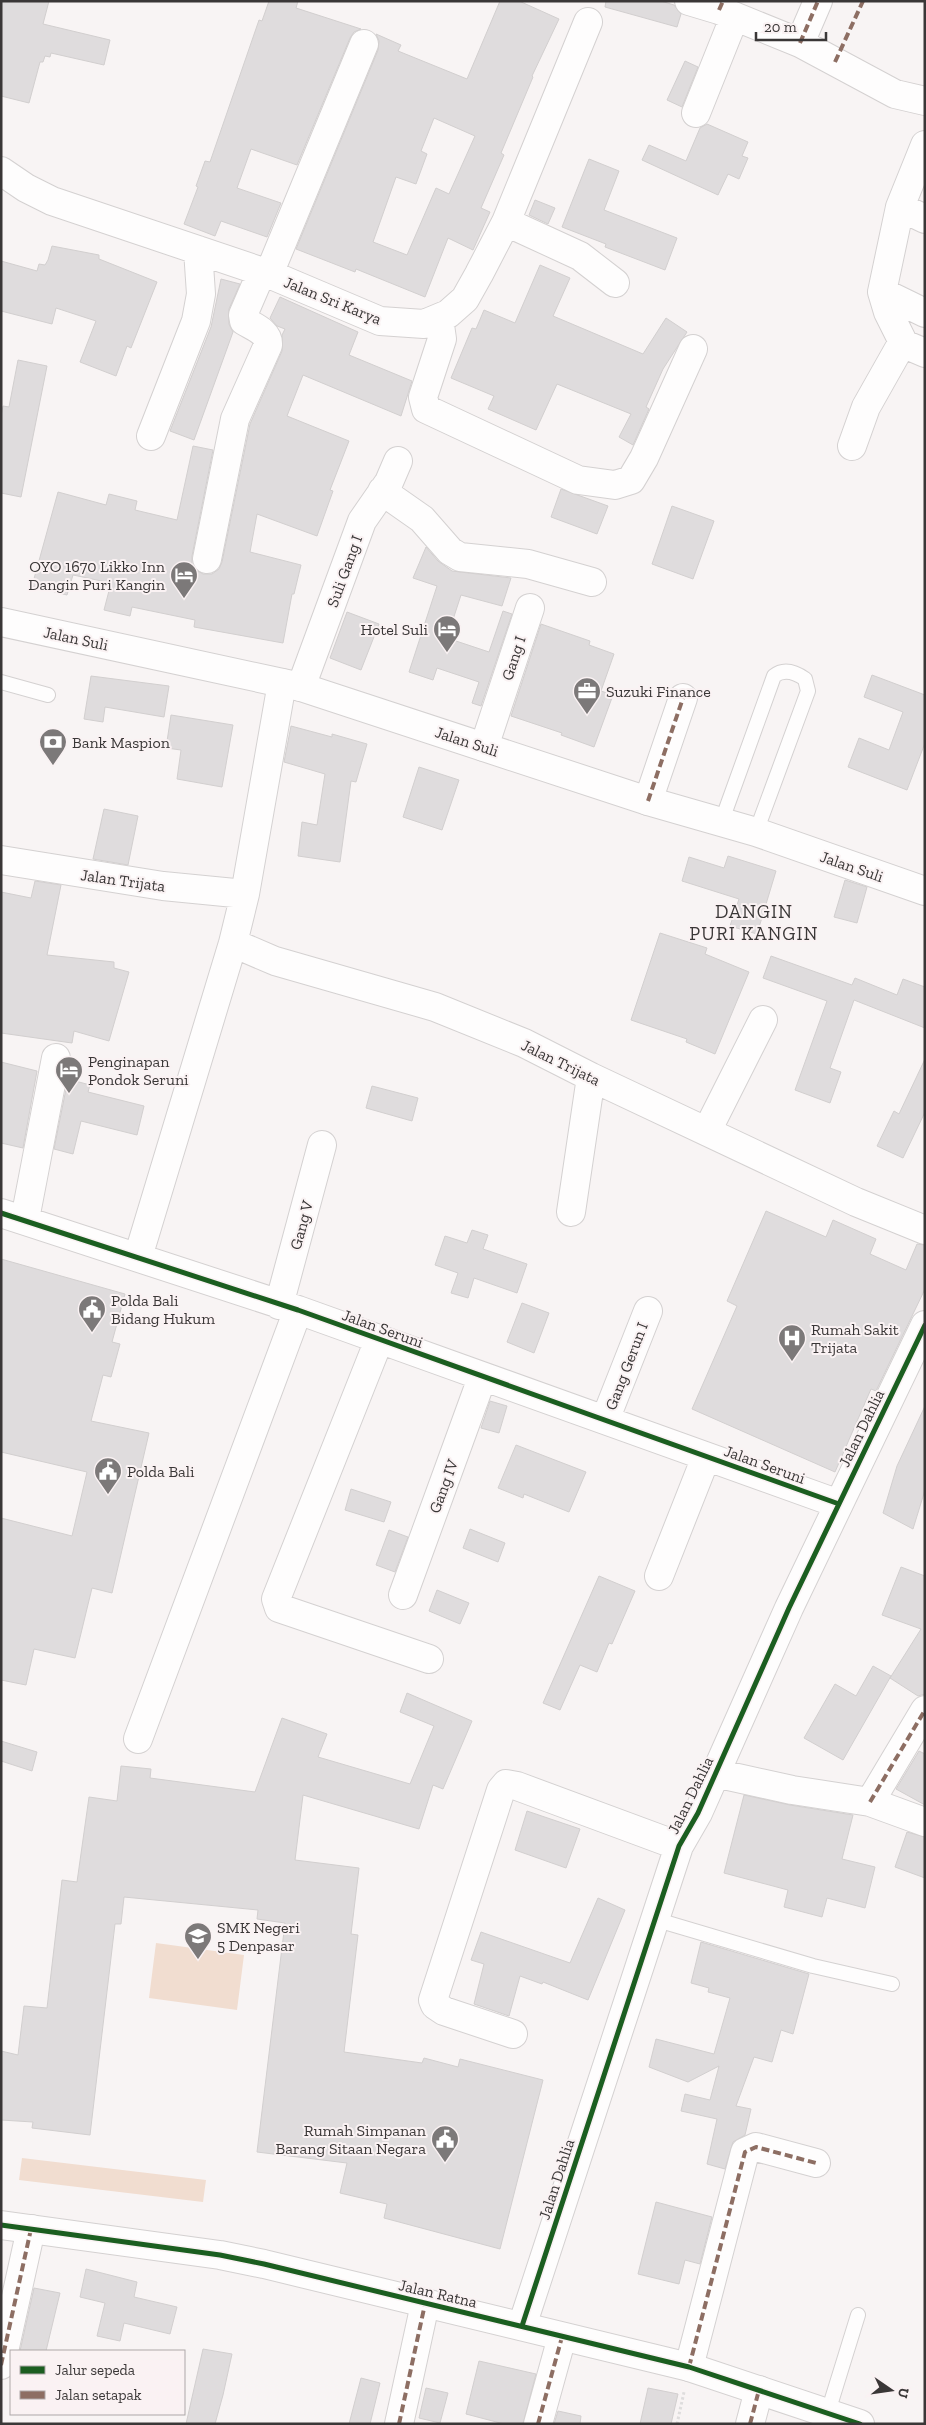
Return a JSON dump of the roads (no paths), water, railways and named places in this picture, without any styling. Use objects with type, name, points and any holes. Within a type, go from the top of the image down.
[{"type":"street","points":[[689,1],[725,10],[800,43],[895,94],[925,101]]},
{"type":"street","points":[[800,43],[818,1]]},
{"type":"street","points":[[696,113],[725,10]]},
{"type":"street","name":"Jalan Sri Karya","points":[[1,170],[26,188],[52,201],[266,272],[380,320],[424,324],[448,314],[465,299],[506,222],[588,22]]},
{"type":"street","points":[[207,559],[235,420],[268,345],[268,339],[265,334],[244,321],[243,315],[266,272],[364,44]]},
{"type":"street","points":[[914,349],[888,312],[882,292],[900,207],[925,145]]},
{"type":"street","points":[[900,207],[925,219]]},
{"type":"street","points":[[506,222],[580,256],[615,283]]},
{"type":"street","points":[[151,436],[196,321],[201,294],[198,250]]},
{"type":"street","points":[[882,292],[925,313]]},
{"type":"street","points":[[439,318],[442,339],[423,397],[426,409],[578,480],[615,485],[631,480],[644,458],[693,349]]},
{"type":"street","points":[[852,446],[866,407],[901,345],[914,349]]},
{"type":"street","name":"Suli Gang I","points":[[292,685],[362,521],[382,492],[398,462]]},
{"type":"street","points":[[382,492],[422,519],[450,551],[460,557],[528,564],[592,582]]},
{"type":"street","name":"Gang I","points":[[484,747],[530,608]]},
{"type":"street","name":"Jalan Suli","points":[[1,622],[292,685],[648,802],[756,832],[925,891]]},
{"type":"street","points":[[138,1257],[233,943],[292,685]]},
{"type":"street","points":[[648,802],[683,698]]},
{"type":"street","name":"Jalan Trijata","points":[[1,860],[163,886],[245,894]]},
{"type":"street","name":"Jalan Trijata","points":[[233,943],[275,961],[436,1007],[524,1043],[591,1078],[856,1202],[925,1230]]},
{"type":"street","points":[[707,1131],[763,1020]]},
{"type":"street","points":[[13,1216],[56,1058]]},
{"type":"street","points":[[571,1212],[591,1078]]},
{"type":"street","name":"Gang V","points":[[138,1739],[288,1307],[322,1145]]},
{"type":"street","name":"Jalan Seruni","points":[[13,1216],[288,1307],[482,1378],[839,1504]]},
{"type":"street","name":"Gang Gerun I","points":[[605,1420],[648,1311]]},
{"type":"street","name":"Jalan Dahlia","points":[[522,2326],[679,1846],[698,1813],[839,1504],[925,1325]]},
{"type":"street","points":[[379,1340],[276,1599],[279,1608],[429,1658]]},
{"type":"street","name":"Gang IV","points":[[404,1595],[482,1378]]},
{"type":"street","points":[[659,1576],[706,1456]]},
{"type":"street","points":[[870,1802],[925,1710]]},
{"type":"street","points":[[715,1773],[792,1790],[870,1802],[925,1822]]},
{"type":"street","points":[[512,2034],[444,2011],[435,2005],[433,2000],[501,1790],[506,1784],[517,1786],[679,1846]]},
{"type":"street","points":[[690,2367],[745,2152],[756,2147],[816,2163]]},
{"type":"street","name":"Jalan Ratna","points":[[1,2225],[220,2255],[264,2264],[690,2367],[860,2424]]},
{"type":"street","points":[[1,2365],[31,2229]]},
{"type":"street","points":[[399,2424],[425,2304]]},
{"type":"street","points":[[538,2424],[562,2337]]},
{"type":"street","points":[[750,2424],[760,2390]]},
{"type":"lane","points":[[721,823],[774,676],[783,671],[791,672],[805,680],[808,691],[756,832]]},
{"type":"lane","points":[[1,682],[48,695]]},
{"type":"lane","points":[[654,1919],[813,1966],[892,1984]]},
{"type":"lane","points":[[828,2412],[858,2316]]},
{"type":"place","name":"OYO 1670 Likko Inn Dangin Puri Kangin","points":[[184,599]]},
{"type":"place","name":"Hotel Suli","points":[[447,653]]},
{"type":"place","name":"Suzuki Finance","points":[[587,715]]},
{"type":"place","name":"Bank Maspion","points":[[53,766]]},
{"type":"place","name":"Penginapan Pondok Seruni","points":[[69,1094]]},
{"type":"place","name":"Polda Bali Bidang Hukum","points":[[92,1333]]},
{"type":"place","name":"Rumah Sakit Trijata","points":[[792,1362]]},
{"type":"place","name":"Polda Bali","points":[[108,1495]]},
{"type":"place","name":"SMK Negeri 5 Denpasar","points":[[198,1960]]},
{"type":"place","name":"Rumah Simpanan Barang Sitaan Negara","points":[[445,2163]]},
{"type":"district","name":"DANGIN PURI KANGIN","points":[[754,922]]}]
